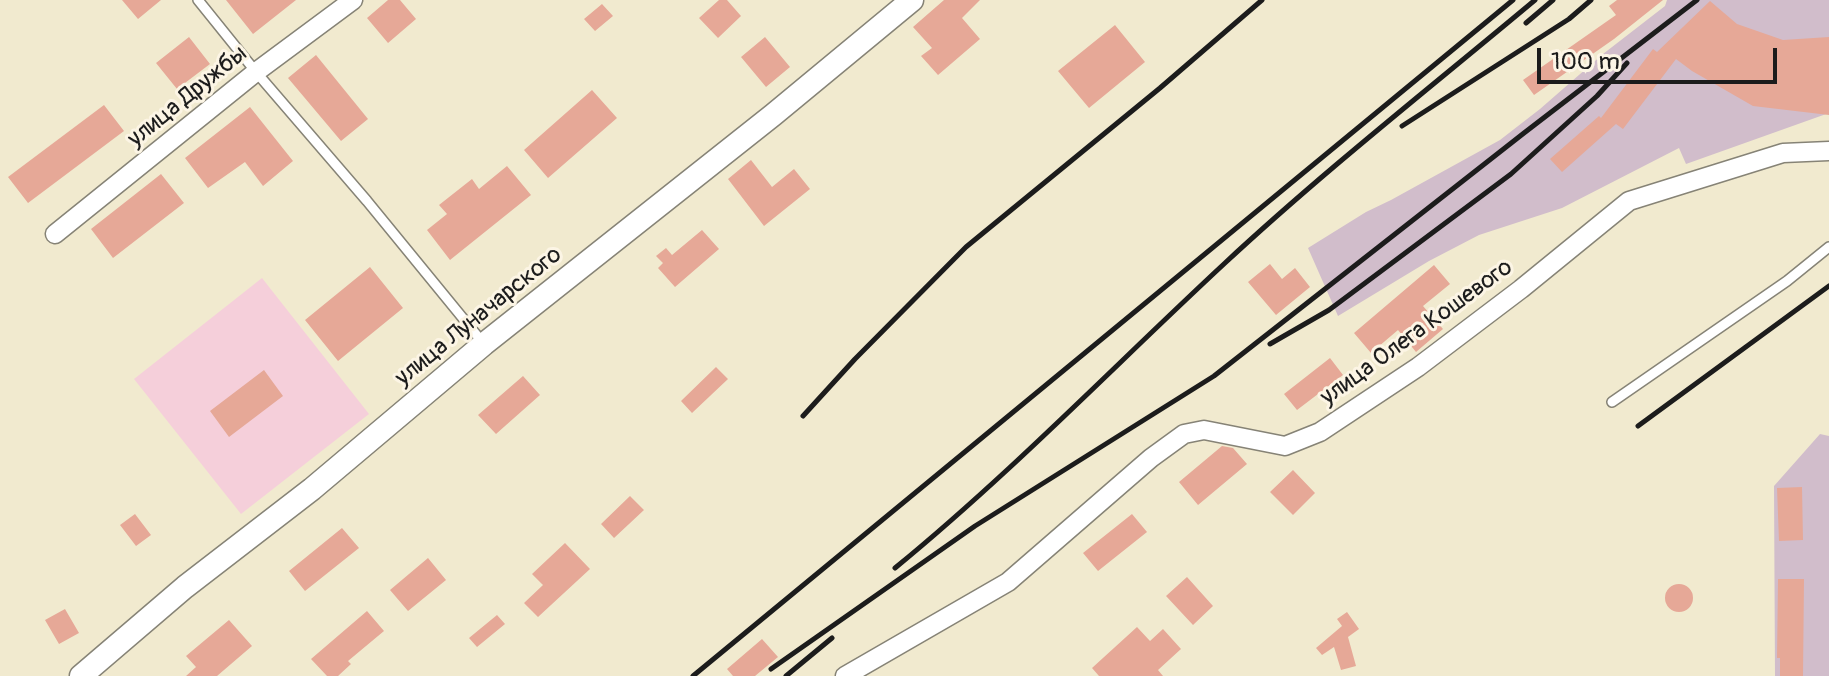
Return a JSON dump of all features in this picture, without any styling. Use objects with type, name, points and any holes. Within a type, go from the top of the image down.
[{"type":"street","name":"улица Дружбы","points":[[55,234],[256,72],[353,0]]},
{"type":"street","name":"улица Луначарского","points":[[81,676],[185,587],[312,489],[484,344],[773,115],[912,0]]},
{"type":"street","name":"улица Олега Кошевого","points":[[845,676],[1008,582],[1151,458],[1184,434],[1204,430],[1285,446],[1320,432],[1418,367],[1629,201],[1783,153],[1829,151]]},
{"type":"lane","points":[[198,0],[484,344]]},
{"type":"lane","points":[[1612,402],[1787,281],[1829,247]]},
{"type":"shaded area","points":[[1667,0],[1829,0],[1829,113],[1686,164],[1679,148],[1562,208],[1479,235],[1338,316],[1308,248],[1366,212],[1500,140],[1665,6]]},
{"type":"shaded area","points":[[262,278],[369,414],[241,514],[134,379]]},
{"type":"shaded area","points":[[1820,434],[1829,436],[1829,676],[1775,676],[1774,486]]},
{"type":"building","points":[[122,0],[161,0],[138,19]]},
{"type":"building","points":[[226,0],[296,0],[253,34]]},
{"type":"building","points":[[388,0],[400,0],[416,19],[388,43],[367,18]]},
{"type":"building","points":[[719,0],[727,0],[741,16],[718,38],[699,18]]},
{"type":"building","points":[[944,0],[980,0],[962,18],[980,39],[938,75],[921,56],[932,48],[913,27]]},
{"type":"building","points":[[1617,0],[1663,0],[1534,95],[1523,80],[1616,15],[1609,6]]},
{"type":"building","points":[[1710,1],[1737,24],[1783,40],[1829,37],[1829,115],[1753,106],[1676,59],[1623,129],[1616,124],[1562,172],[1550,159],[1599,116],[1601,118],[1653,49],[1657,52]]},
{"type":"building","points":[[602,4],[613,16],[595,31],[584,19]]},
{"type":"building","points":[[1115,25],[1145,62],[1089,108],[1058,71]]},
{"type":"building","points":[[189,37],[210,64],[177,89],[156,63]]},
{"type":"building","points":[[765,37],[790,67],[766,87],[741,57]]},
{"type":"building","points":[[316,55],[368,119],[341,141],[288,78]]},
{"type":"building","points":[[592,90],[617,118],[548,178],[524,150]]},
{"type":"building","points":[[104,105],[124,131],[28,203],[8,177]]},
{"type":"building","points":[[250,107],[293,161],[263,186],[245,162],[208,188],[185,158]]},
{"type":"building","points":[[751,160],[772,187],[794,169],[810,189],[764,226],[728,179]]},
{"type":"building","points":[[507,166],[531,195],[450,260],[427,230],[447,214],[439,205],[472,179],[479,189]]},
{"type":"building","points":[[161,174],[184,203],[113,258],[91,229]]},
{"type":"building","points":[[702,230],[719,249],[675,287],[658,268],[663,263],[656,256],[666,248],[672,255]]},
{"type":"building","points":[[1270,264],[1282,279],[1295,268],[1310,287],[1276,315],[1248,282]]},
{"type":"building","points":[[1434,265],[1450,284],[1423,306],[1443,329],[1416,352],[1398,330],[1371,353],[1354,333]]},
{"type":"building","points":[[370,267],[403,308],[338,361],[305,320]]},
{"type":"building","points":[[1330,358],[1343,375],[1297,410],[1284,394]]},
{"type":"building","points":[[716,367],[728,379],[692,413],[681,401]]},
{"type":"building","points":[[264,370],[283,396],[229,437],[210,411]]},
{"type":"building","points":[[523,376],[540,395],[496,434],[478,415]]},
{"type":"building","points":[[1222,446],[1233,448],[1247,464],[1198,505],[1179,482]]},
{"type":"building","points":[[1293,470],[1315,493],[1293,515],[1270,492]]},
{"type":"building","points":[[1802,487],[1803,540],[1779,541],[1777,488]]},
{"type":"building","points":[[630,496],[644,510],[614,538],[601,524]]},
{"type":"building","points":[[135,514],[151,535],[136,546],[120,525]]},
{"type":"building","points":[[1132,514],[1147,532],[1098,571],[1083,553]]},
{"type":"building","points":[[342,528],[359,548],[305,591],[289,571]]},
{"type":"building","points":[[565,543],[590,569],[538,617],[524,603],[543,585],[532,574]]},
{"type":"building","points":[[428,558],[446,580],[408,611],[390,590]]},
{"type":"building","points":[[1187,577],[1213,606],[1193,625],[1166,596]]},
{"type":"building","points":[[1778,579],[1804,579],[1803,676],[1780,676],[1780,658],[1777,658]]},
{"type":"building","points":[[1679,584],[1689,588],[1693,598],[1689,608],[1679,612],[1669,608],[1665,598],[1669,588]]},
{"type":"building","points":[[65,609],[79,633],[59,644],[45,620]]},
{"type":"building","points":[[367,611],[384,631],[348,661],[351,664],[338,676],[327,676],[311,659]]},
{"type":"building","points":[[1347,612],[1359,629],[1348,637],[1356,666],[1341,670],[1334,647],[1322,655],[1316,648],[1342,626],[1337,619]]},
{"type":"building","points":[[497,615],[505,624],[477,647],[469,638]]},
{"type":"building","points":[[229,620],[252,646],[217,676],[186,676],[196,667],[186,656]]},
{"type":"building","points":[[1137,627],[1150,641],[1163,629],[1181,649],[1158,670],[1163,676],[1099,676],[1092,668]]},
{"type":"building","points":[[762,639],[778,657],[755,676],[733,676],[727,669]]},
{"type":"railway","points":[[803,416],[966,247],[1262,0]]},
{"type":"railway","points":[[693,676],[1513,0]]},
{"type":"railway","points":[[895,568],[1021,457],[1262,229],[1535,0]]},
{"type":"railway","points":[[1526,23],[1553,0]]},
{"type":"railway","points":[[1402,126],[1569,19],[1591,0]]},
{"type":"railway","points":[[771,669],[975,526],[1214,376],[1697,0]]},
{"type":"railway","points":[[1270,344],[1329,310],[1511,174],[1597,96],[1627,63]]},
{"type":"railway","points":[[1638,426],[1829,286]]},
{"type":"railway","points":[[786,676],[832,638]]}]
